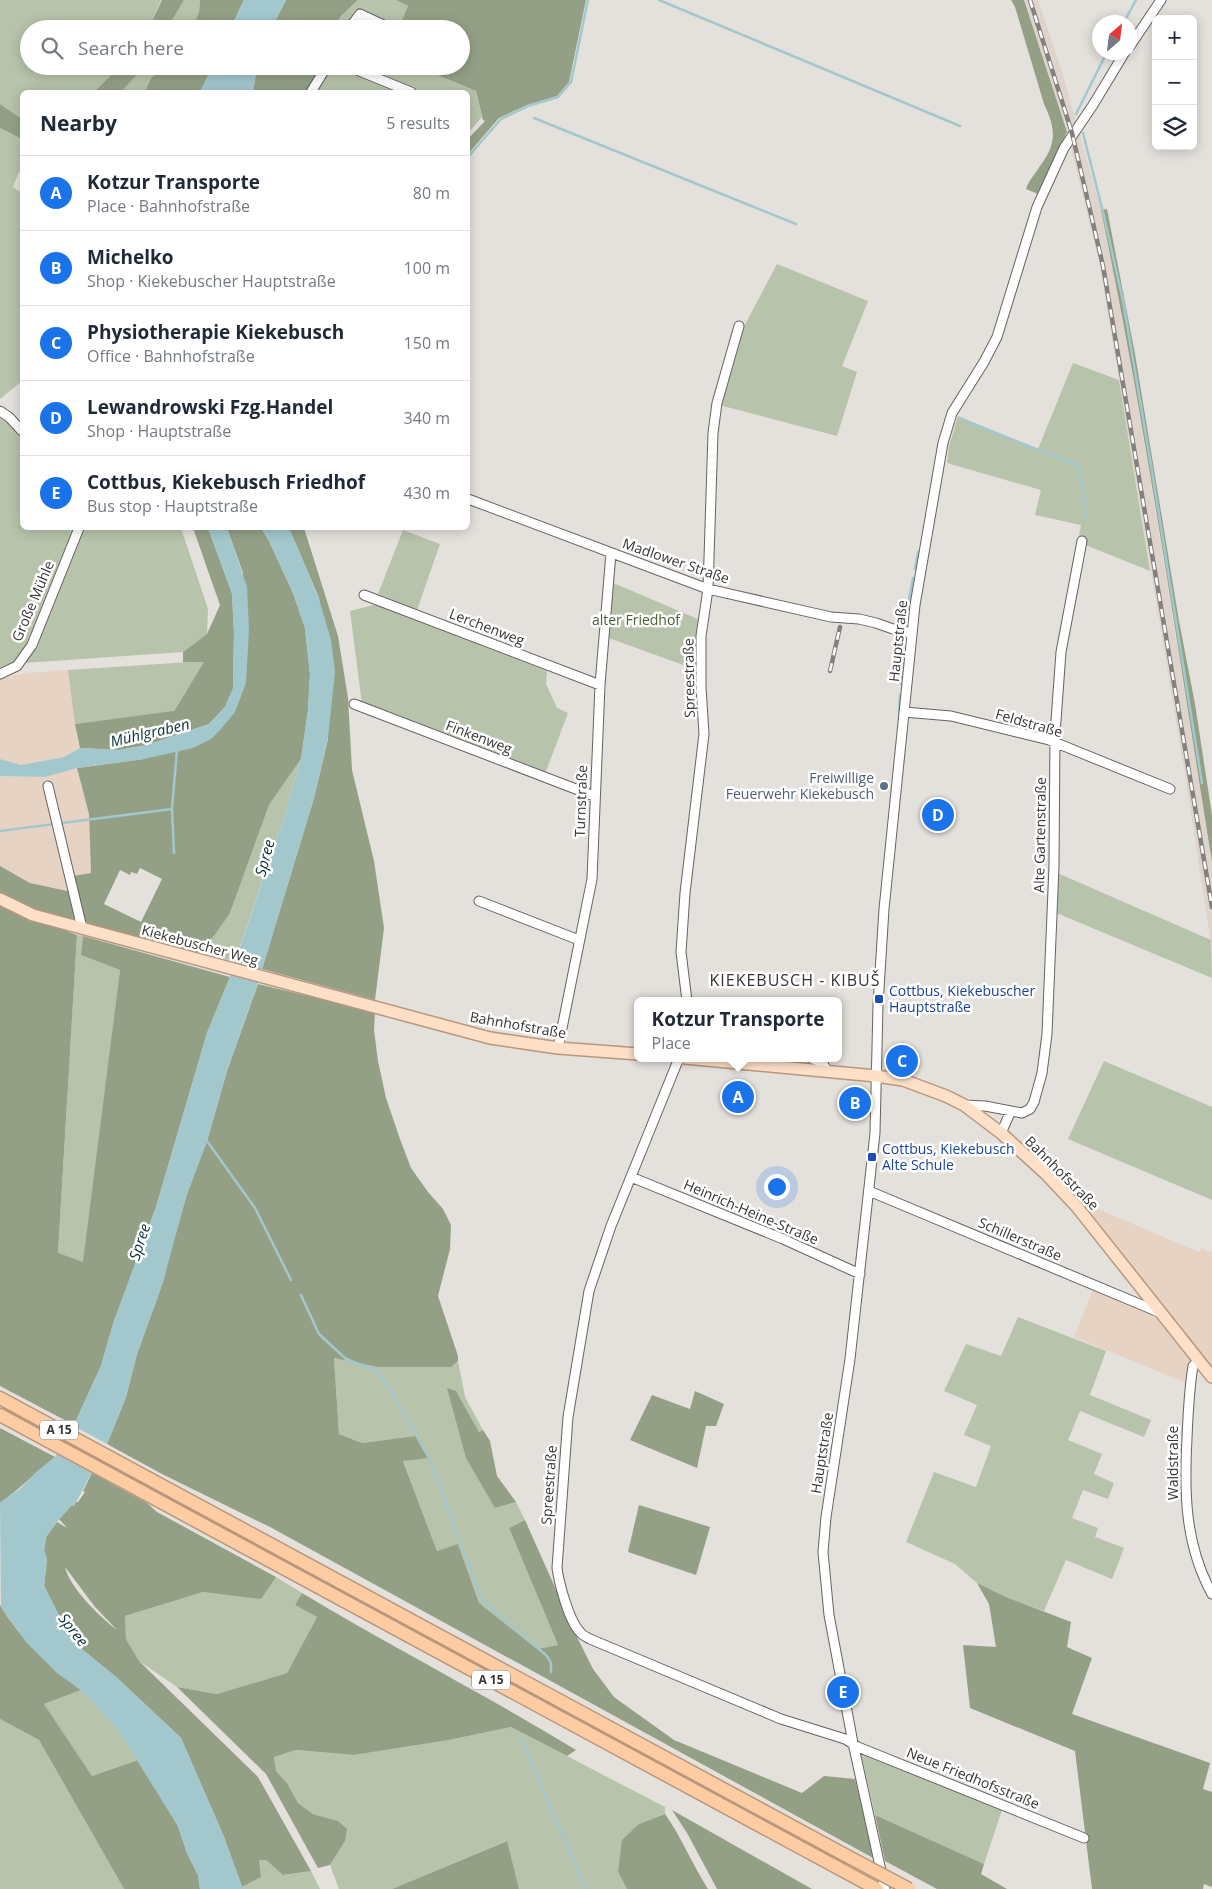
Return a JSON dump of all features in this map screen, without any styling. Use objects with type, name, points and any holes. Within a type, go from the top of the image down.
[{"type":"highway","name":"A 15","points":[[0,1398],[908,1889]]},
{"type":"highway","name":"A 15","points":[[0,1415],[873,1887]]},
{"type":"main road","name":"Kiekebuscher Weg","points":[[0,899],[34,915],[394,1012]]},
{"type":"main road","name":"Bahnhofstraße","points":[[394,1012],[490,1038],[558,1048],[634,1054]]},
{"type":"main road","name":"Bahnhofstraße","points":[[726,1062],[903,1080],[928,1088],[964,1106],[1001,1133],[1046,1174],[1077,1206],[1212,1377]]},
{"type":"street","points":[[1137,36],[1161,0]]},
{"type":"street","points":[[356,20],[360,14],[373,20]]},
{"type":"street","name":"Hauptstraße","points":[[885,1889],[853,1743],[829,1614],[823,1552],[826,1517],[845,1398],[875,1134],[884,909],[911,633],[942,443],[954,409],[984,362],[997,336],[1029,229],[1041,196],[1064,148],[1120,60]]},
{"type":"street","points":[[312,90],[321,75]]},
{"type":"street","points":[[369,75],[406,90]]},
{"type":"street","name":"Spreestraße","points":[[687,997],[681,952],[685,893],[704,734],[701,688],[701,636],[708,589],[713,433],[717,403],[739,326]]},
{"type":"street","points":[[0,411],[9,417],[20,429]]},
{"type":"street","name":"Madlower Straße","points":[[470,500],[708,589],[831,617],[876,622],[893,629],[911,633]]},
{"type":"street","name":"Große Mühle","points":[[0,674],[18,666],[32,645],[78,530]]},
{"type":"street","name":"Alte Gartenstraße","points":[[964,1106],[984,1106],[1022,1113],[1030,1109],[1034,1102],[1042,1073],[1046,1040],[1054,866],[1055,734],[1061,652],[1082,540]]},
{"type":"street","name":"Turnstraße","points":[[558,1048],[592,879],[600,685],[611,553]]},
{"type":"street","name":"Lerchenweg","points":[[364,595],[600,685]]},
{"type":"street","name":"Finkenweg","points":[[354,704],[594,796]]},
{"type":"street","name":"Feldstraße","points":[[904,712],[950,716],[1050,740],[1170,789]]},
{"type":"street","points":[[48,786],[82,928]]},
{"type":"street","points":[[479,901],[579,940]]},
{"type":"street","name":"Spreestraße","points":[[676,1062],[611,1226],[589,1291],[568,1417],[557,1568],[559,1583],[575,1624],[580,1633],[590,1639],[781,1719],[853,1743]]},
{"type":"street","points":[[821,1062],[827,1072]]},
{"type":"street","points":[[1001,1133],[1011,1111]]},
{"type":"street","name":"Heinrich-Heine-Straße","points":[[631,1177],[783,1239],[860,1274]]},
{"type":"street","name":"Schillerstraße","points":[[869,1191],[1161,1313]]},
{"type":"street","name":"Waldstraße","points":[[1199,1361],[1193,1366],[1189,1390],[1184,1486],[1195,1555],[1201,1574],[1212,1594]]},
{"type":"street","name":"Neue Friedhofsstraße","points":[[853,1743],[858,1747],[1084,1838]]},
{"type":"shaded area","points":[[1024,0],[1038,0],[1060,65],[1101,210],[1113,265],[1149,471],[1212,862],[1212,950],[1187,787],[1100,266],[1067,132]]},
{"type":"shaded area","points":[[68,670],[80,748],[64,757],[21,765],[0,759],[0,679],[26,673]]},
{"type":"shaded area","points":[[77,768],[89,814],[91,873],[72,892],[30,883],[0,866],[0,776],[45,777]]},
{"type":"shaded area","points":[[1093,1207],[1199,1252],[1202,1248],[1212,1253],[1212,1367],[1086,1208]]},
{"type":"shaded area","points":[[1093,1290],[1156,1317],[1192,1358],[1186,1383],[1074,1337]]},
{"type":"green space","points":[[0,0],[161,0],[152,20],[20,20],[20,75],[111,75],[96,90],[20,90],[20,118],[0,104]]},
{"type":"green space","points":[[162,0],[184,0],[172,20],[152,20]]},
{"type":"green space","points":[[184,0],[200,0],[199,12],[196,20],[172,20]]},
{"type":"green space","points":[[200,0],[244,0],[234,20],[196,20],[199,12]]},
{"type":"green space","points":[[286,0],[358,0],[339,20],[276,20]]},
{"type":"green space","points":[[358,0],[396,0],[408,6],[402,20],[339,20]]},
{"type":"green space","points":[[396,0],[586,0],[569,82],[557,96],[527,105],[499,118],[470,152],[470,137],[485,121],[483,120],[476,91],[438,75],[470,75],[470,20],[402,20],[408,6]]},
{"type":"green space","points":[[1011,0],[1024,0],[1067,132],[1038,194],[1026,189],[1030,180],[1046,158],[1052,143],[1051,121],[1044,104],[1015,7]]},
{"type":"green space","points":[[111,75],[137,75],[123,90],[96,90]]},
{"type":"green space","points":[[137,75],[154,75],[146,90],[123,90]]},
{"type":"green space","points":[[154,75],[208,75],[201,90],[146,90]]},
{"type":"green space","points":[[256,75],[317,75],[310,90],[253,90]]},
{"type":"green space","points":[[317,75],[438,75],[476,91],[482,117],[470,131],[470,90],[310,90]]},
{"type":"green space","points":[[0,104],[20,118],[20,138],[0,128]]},
{"type":"green space","points":[[0,128],[20,138],[20,172],[13,187],[20,192],[20,383],[0,399]]},
{"type":"green space","points":[[1107,209],[1135,354],[1179,621],[1195,704],[1212,815],[1212,862],[1147,454],[1101,210]]},
{"type":"green space","points":[[777,264],[868,301],[842,366],[857,372],[837,436],[719,405],[740,334]]},
{"type":"green space","points":[[1073,363],[1119,380],[1150,571],[1078,542],[1081,525],[1035,515],[1041,490],[947,463],[949,446],[958,416],[1038,449]]},
{"type":"green space","points":[[0,414],[7,418],[20,434],[20,530],[74,530],[28,645],[14,663],[0,670]]},
{"type":"green space","points":[[80,530],[182,530],[208,609],[207,634],[183,652],[24,663]]},
{"type":"green space","points":[[194,530],[209,530],[232,593],[234,632],[233,689],[225,707],[209,724],[147,745],[119,750],[80,748],[75,724],[174,711],[204,662],[183,662],[183,652],[207,634],[220,605]]},
{"type":"green space","points":[[228,530],[262,530],[293,593],[305,628],[310,674],[308,710],[301,759],[269,805],[230,913],[215,935],[197,953],[86,926],[73,876],[91,873],[89,814],[77,768],[144,759],[235,712],[243,573]],"holes":[[[140,868],[162,879],[141,922],[104,904],[120,870],[130,875],[131,872],[137,874]]]},
{"type":"green space","points":[[290,530],[305,530],[338,636],[348,698],[352,770],[374,861],[384,928],[375,1000],[262,969],[314,798],[328,739],[319,598]]},
{"type":"green space","points":[[403,530],[440,544],[417,610],[378,594]]},
{"type":"green space","name":"alter Friedhof","points":[[611,582],[700,620],[697,670],[606,637]]},
{"type":"green space","points":[[378,604],[547,671],[546,684],[557,708],[568,713],[545,774],[362,704],[350,611]]},
{"type":"green space","points":[[205,661],[173,712],[75,724],[68,670]]},
{"type":"green space","points":[[301,759],[286,811],[235,961],[197,953],[215,935],[230,913],[269,805]]},
{"type":"green space","points":[[0,866],[30,883],[72,892],[78,924],[39,915],[0,894]]},
{"type":"green space","points":[[1055,872],[1211,940],[1212,978],[1054,912]]},
{"type":"green space","points":[[0,903],[77,935],[58,1253],[83,1262],[120,970],[81,955],[83,936],[230,977],[207,1033],[156,1207],[113,1324],[101,1366],[74,1425],[0,1386]]},
{"type":"green space","points":[[77,935],[83,936],[82,955],[120,970],[84,1263],[58,1254]]},
{"type":"green space","points":[[258,984],[375,1012],[374,1030],[378,1061],[386,1098],[400,1139],[411,1168],[443,1209],[451,1225],[450,1249],[438,1296],[458,1361],[451,1367],[377,1367],[334,1358],[339,1434],[362,1443],[415,1436],[428,1458],[403,1461],[437,1551],[458,1544],[479,1603],[537,1649],[558,1645],[509,1528],[525,1520],[593,1669],[614,1697],[674,1740],[802,1793],[824,1776],[855,1779],[875,1859],[270,1527],[162,1474],[107,1444],[126,1397],[137,1354],[163,1282],[187,1194],[207,1141],[227,1071]]},
{"type":"green space","points":[[1104,1061],[1212,1107],[1212,1200],[1068,1139]]},
{"type":"green space","points":[[1018,1317],[1106,1351],[1090,1395],[1151,1420],[1144,1437],[1080,1411],[1068,1440],[1102,1454],[1094,1474],[1114,1483],[1108,1499],[1083,1490],[1072,1518],[1098,1528],[1095,1537],[1124,1548],[1112,1579],[1066,1560],[1044,1611],[1006,1597],[977,1583],[955,1564],[906,1542],[934,1472],[976,1487],[991,1446],[964,1435],[977,1405],[944,1391],[966,1344],[1001,1356]]},
{"type":"green space","points":[[334,1358],[377,1367],[451,1367],[458,1361],[465,1397],[483,1430],[479,1432],[456,1391],[495,1508],[516,1502],[525,1520],[509,1528],[558,1645],[537,1649],[479,1603],[458,1545],[437,1551],[403,1460],[415,1436],[362,1443],[339,1434]]},
{"type":"green space","points":[[447,1388],[456,1391],[479,1432],[483,1430],[490,1441],[497,1476],[516,1502],[495,1508],[466,1458]]},
{"type":"green space","points":[[695,1391],[724,1404],[716,1426],[706,1426],[697,1468],[630,1440],[652,1395],[690,1409]]},
{"type":"green space","points":[[0,1428],[55,1457],[0,1503]]},
{"type":"green space","points":[[92,1473],[147,1503],[157,1512],[276,1577],[261,1599],[203,1592],[125,1616],[126,1639],[139,1661],[258,1777],[311,1871],[283,1875],[266,1860],[259,1860],[261,1877],[242,1887],[224,1837],[181,1738],[116,1677],[72,1641],[44,1586],[47,1559],[44,1550],[46,1537],[57,1522],[67,1528],[59,1519],[72,1505],[74,1506],[78,1502],[85,1492],[83,1491]],"holes":[[[65,1567],[95,1607],[117,1630],[79,1592]]]},
{"type":"green space","points":[[639,1505],[710,1527],[696,1575],[628,1552]]},
{"type":"green space","points":[[276,1577],[302,1593],[295,1605],[317,1617],[287,1673],[217,1694],[177,1687],[139,1661],[126,1639],[125,1616],[203,1592],[261,1598]]},
{"type":"green space","points":[[977,1583],[1006,1597],[1071,1622],[1067,1647],[1092,1658],[1072,1714],[1210,1763],[1203,1789],[1212,1792],[1212,1887],[1204,1884],[1203,1889],[1092,1889],[1075,1751],[970,1708],[963,1645],[996,1647],[989,1604]]},
{"type":"green space","points":[[302,1593],[576,1750],[567,1756],[511,1727],[449,1740],[354,1755],[296,1750],[274,1757],[276,1771],[287,1783],[298,1803],[313,1814],[338,1821],[347,1829],[345,1841],[330,1865],[318,1868],[266,1774],[177,1687],[217,1694],[287,1673],[317,1617],[295,1605]]},
{"type":"green space","points":[[0,1605],[17,1630],[36,1652],[81,1690],[44,1704],[92,1776],[138,1760],[178,1826],[187,1853],[198,1875],[200,1889],[124,1889],[39,1740],[0,1719]]},
{"type":"green space","points":[[81,1690],[118,1730],[138,1760],[92,1776],[44,1704]]},
{"type":"green space","points":[[0,1719],[39,1740],[124,1889],[0,1889]]},
{"type":"green space","points":[[511,1727],[665,1807],[665,1814],[639,1824],[618,1872],[627,1889],[519,1889],[506,1841],[392,1889],[339,1889],[330,1865],[345,1841],[338,1821],[313,1814],[297,1802],[287,1783],[276,1771],[274,1757],[296,1750],[354,1755],[449,1740]]},
{"type":"green space","points":[[860,1749],[1002,1810],[984,1864],[875,1815]]},
{"type":"green space","points":[[672,1810],[812,1889],[717,1889],[687,1833]]},
{"type":"green space","points":[[665,1814],[708,1889],[627,1889],[618,1872],[622,1840],[639,1824]]},
{"type":"green space","points":[[875,1815],[984,1864],[981,1874],[1007,1889],[937,1889],[885,1861]]},
{"type":"green space","points":[[507,1841],[519,1889],[392,1889]]},
{"type":"green space","points":[[259,1860],[266,1860],[283,1875],[311,1871],[320,1889],[243,1889],[242,1887],[261,1877]]},
{"type":"water","points":[[244,0],[286,0],[276,20],[234,20]]},
{"type":"water","points":[[208,75],[256,75],[253,90],[201,90]]},
{"type":"water","points":[[209,530],[228,530],[247,587],[249,630],[246,683],[235,712],[211,739],[193,748],[144,759],[77,768],[45,777],[0,776],[0,759],[21,765],[64,757],[80,748],[119,750],[147,745],[209,724],[225,707],[233,688],[234,632],[232,594]]},
{"type":"water","points":[[262,530],[290,530],[319,599],[331,640],[335,672],[328,738],[314,798],[258,983],[227,1071],[207,1141],[187,1194],[163,1282],[137,1354],[126,1397],[107,1444],[74,1506],[72,1505],[46,1537],[44,1550],[47,1559],[44,1586],[72,1641],[116,1677],[181,1738],[224,1837],[243,1889],[200,1889],[198,1875],[187,1853],[178,1826],[118,1730],[81,1690],[57,1673],[26,1642],[1,1607],[0,1503],[21,1488],[36,1472],[55,1457],[74,1425],[101,1366],[113,1324],[156,1207],[207,1033],[230,977],[286,811],[301,759],[308,710],[310,674],[305,628],[293,593]]},
{"type":"pier","points":[[72,1425],[109,1445],[94,1474],[55,1453]]},
{"type":"waterway","points":[[470,155],[501,119],[528,106],[558,97],[571,82],[588,0]]},
{"type":"waterway","points":[[659,0],[960,126]]},
{"type":"waterway","points":[[1128,15],[1136,0]]},
{"type":"waterway","points":[[1076,114],[1103,60]]},
{"type":"waterway","points":[[534,118],[796,224]]},
{"type":"waterway","points":[[1083,133],[1123,301],[1202,783]]},
{"type":"waterway","points":[[960,419],[1079,466],[1086,518]]},
{"type":"waterway","points":[[915,569],[918,552]]},
{"type":"waterway","points":[[907,611],[913,578]]},
{"type":"waterway","points":[[901,684],[904,653]]},
{"type":"waterway","points":[[899,712],[900,695]]},
{"type":"waterway","points":[[174,853],[172,809],[177,749]]},
{"type":"waterway","points":[[0,831],[172,809]]},
{"type":"waterway","points":[[207,1141],[255,1208],[291,1280]]},
{"type":"waterway","points":[[301,1295],[319,1334],[346,1359],[377,1371],[394,1396],[429,1458],[482,1600],[547,1656],[551,1663],[551,1672]]},
{"type":"waterway","points":[[521,1739],[586,1889]]},
{"type":"railway","points":[[1030,0],[1072,133],[1103,266],[1212,907]]},
{"type":"railway","points":[[830,671],[840,627]]},
{"type":"place","name":"Freiwillige Feuerwehr Kiekebusch","points":[[884,786]]},
{"type":"place","name":"Lewandrowski Fzg.Handel","points":[[938,815]]},
{"type":"place","name":"Cottbus, Kiekebuscher Hauptstraße","points":[[879,999]]},
{"type":"place","name":"Physiotherapie Kiekebusch","points":[[902,1061]]},
{"type":"place","name":"Kotzur Transporte","points":[[738,1097]]},
{"type":"place","name":"Michelko","points":[[855,1103]]},
{"type":"place","name":"Cottbus, Kiekebusch Alte Schule","points":[[872,1157]]},
{"type":"place","name":"Cottbus, Kiekebusch Friedhof","points":[[843,1692]]},
{"type":"district","name":"KIEKEBUSCH - KIBUŠ","points":[[795,980]]},
{"type":"water label","name":"Mühlgraben","points":[[150,733]]},
{"type":"water label","name":"Spree","points":[[265,858]]},
{"type":"water label","name":"Spree","points":[[140,1242]]},
{"type":"water label","name":"Spree","points":[[73,1630]]}]
